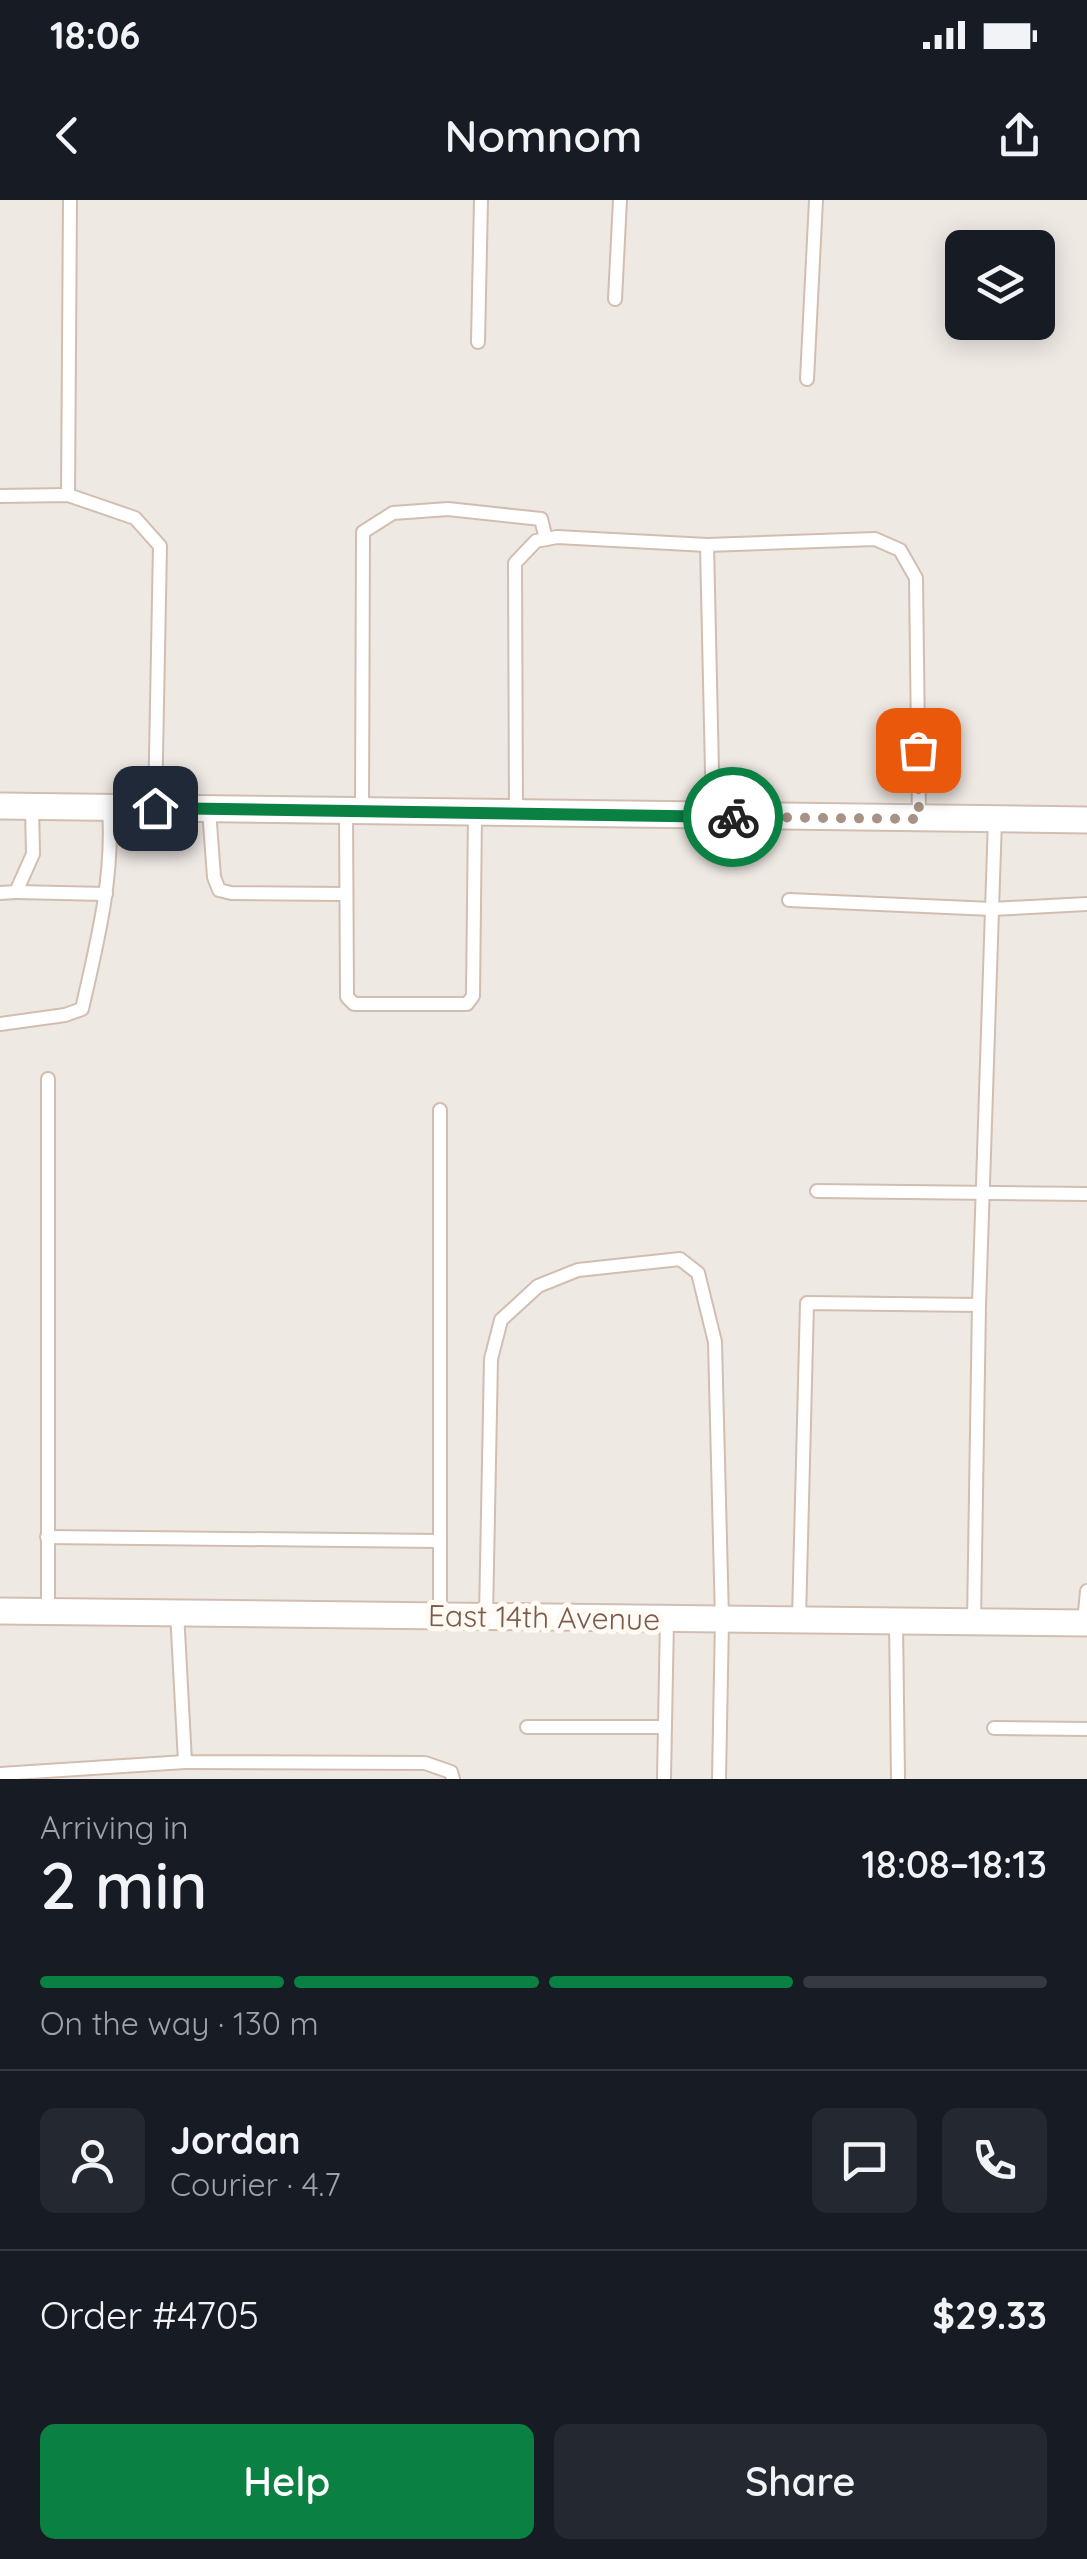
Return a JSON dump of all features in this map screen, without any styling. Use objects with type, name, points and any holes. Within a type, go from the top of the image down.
[{"type":"street","points":[[0,806],[1087,820]]},
{"type":"street","name":"East 14th Avenue","points":[[0,1610],[1086,1622]]},
{"type":"lane","points":[[68,495],[70,200]]},
{"type":"lane","points":[[478,342],[482,200]]},
{"type":"lane","points":[[615,299],[620,200]]},
{"type":"lane","points":[[807,379],[816,200]]},
{"type":"lane","points":[[0,496],[68,495],[136,518],[160,546],[155,808]]},
{"type":"lane","points":[[475,813],[473,996],[467,1004],[354,1004],[347,996],[345,894],[354,812],[364,532],[393,513],[448,510],[541,519],[546,540]]},
{"type":"lane","points":[[516,814],[516,563],[536,542],[706,545],[875,539],[900,550],[916,578],[919,819]]},
{"type":"lane","points":[[706,545],[713,817]]},
{"type":"lane","points":[[16,892],[33,854],[32,807]]},
{"type":"lane","points":[[0,1024],[82,1010],[106,894],[111,838],[109,808]]},
{"type":"lane","points":[[209,810],[214,877],[219,890],[230,894],[345,894]]},
{"type":"lane","points":[[974,1622],[979,1305],[995,819]]},
{"type":"lane","points":[[0,893],[106,894]]},
{"type":"lane","points":[[789,900],[992,908],[1087,904]]},
{"type":"lane","points":[[48,1078],[48,1611]]},
{"type":"lane","points":[[440,1110],[440,1615]]},
{"type":"lane","points":[[816,1191],[1087,1194]]},
{"type":"lane","points":[[486,1616],[491,1358],[501,1320],[538,1286],[578,1270],[680,1260],[698,1273],[714,1342],[722,1618],[718,1779]]},
{"type":"lane","points":[[799,1620],[807,1303],[979,1305]]},
{"type":"lane","points":[[48,1537],[440,1541]]},
{"type":"lane","points":[[1086,1622],[1087,1591]]},
{"type":"lane","points":[[177,1612],[184,1762]]},
{"type":"lane","points":[[664,1779],[667,1618]]},
{"type":"lane","points":[[896,1620],[898,1779]]},
{"type":"lane","points":[[526,1727],[665,1728]]},
{"type":"lane","points":[[994,1728],[1087,1729]]},
{"type":"lane","points":[[0,1774],[184,1762],[424,1764],[451,1772],[452,1779]]},
{"type":"shaded area","points":[[0,200],[1087,200],[1087,1779],[0,1779]]},
{"type":"way so far","points":[[733,817],[919,819],[918,750]]},
{"type":"route","points":[[155,808],[733,817]]}]
